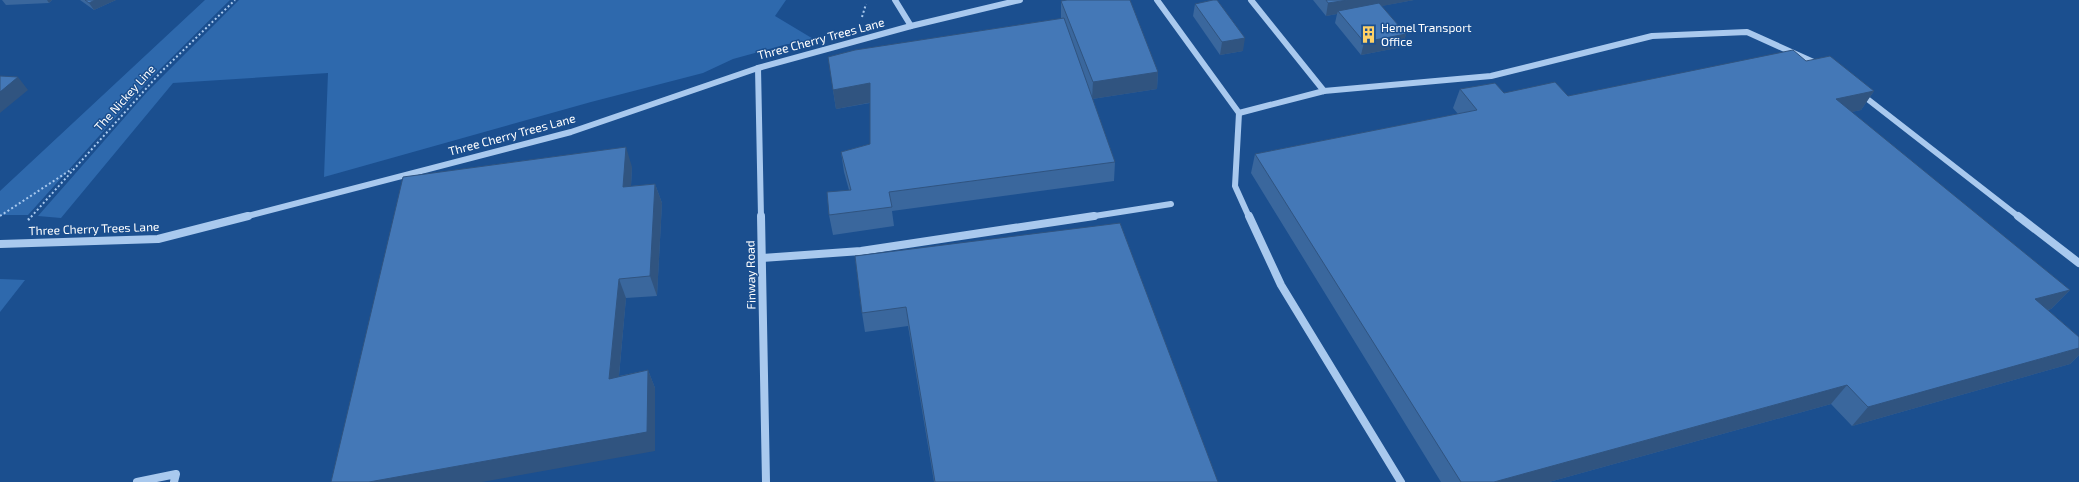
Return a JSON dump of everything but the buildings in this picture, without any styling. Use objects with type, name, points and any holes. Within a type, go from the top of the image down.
[{"type":"street","points":[[895,0],[911,26]]},
{"type":"street","name":"Three Cherry Trees Lane","points":[[0,244],[158,239],[571,132],[758,68],[911,26],[1020,0]]},
{"type":"street","points":[[1157,0],[1239,113],[1235,186],[1281,285],[1401,482]]},
{"type":"street","points":[[1251,0],[1324,91]]},
{"type":"street","points":[[1239,113],[1324,91],[1491,76],[1652,36],[1747,32],[1826,68]]},
{"type":"street","name":"Finway Road","points":[[758,68],[766,482]]},
{"type":"street","points":[[1858,92],[2079,263]]},
{"type":"street","points":[[762,258],[861,251],[1170,204]]},
{"type":"street","points":[[137,482],[176,474],[174,482]]},
{"type":"path","name":"The Nickey Line","points":[[34,213],[161,72],[235,0]]},
{"type":"path","points":[[0,216],[76,166]]},
{"type":"shaded area","points":[[205,0],[230,0],[153,76],[28,215],[0,215],[0,191]]},
{"type":"shaded area","points":[[239,0],[786,0],[775,16],[815,40],[801,44],[787,44],[733,59],[703,73],[591,102],[324,177],[328,73],[173,83],[61,218],[38,216],[147,92]]},
{"type":"shaded area","points":[[0,279],[25,280],[0,312]]},
{"type":"place","name":"Hemel Transport Office","points":[[1368,35]]}]
